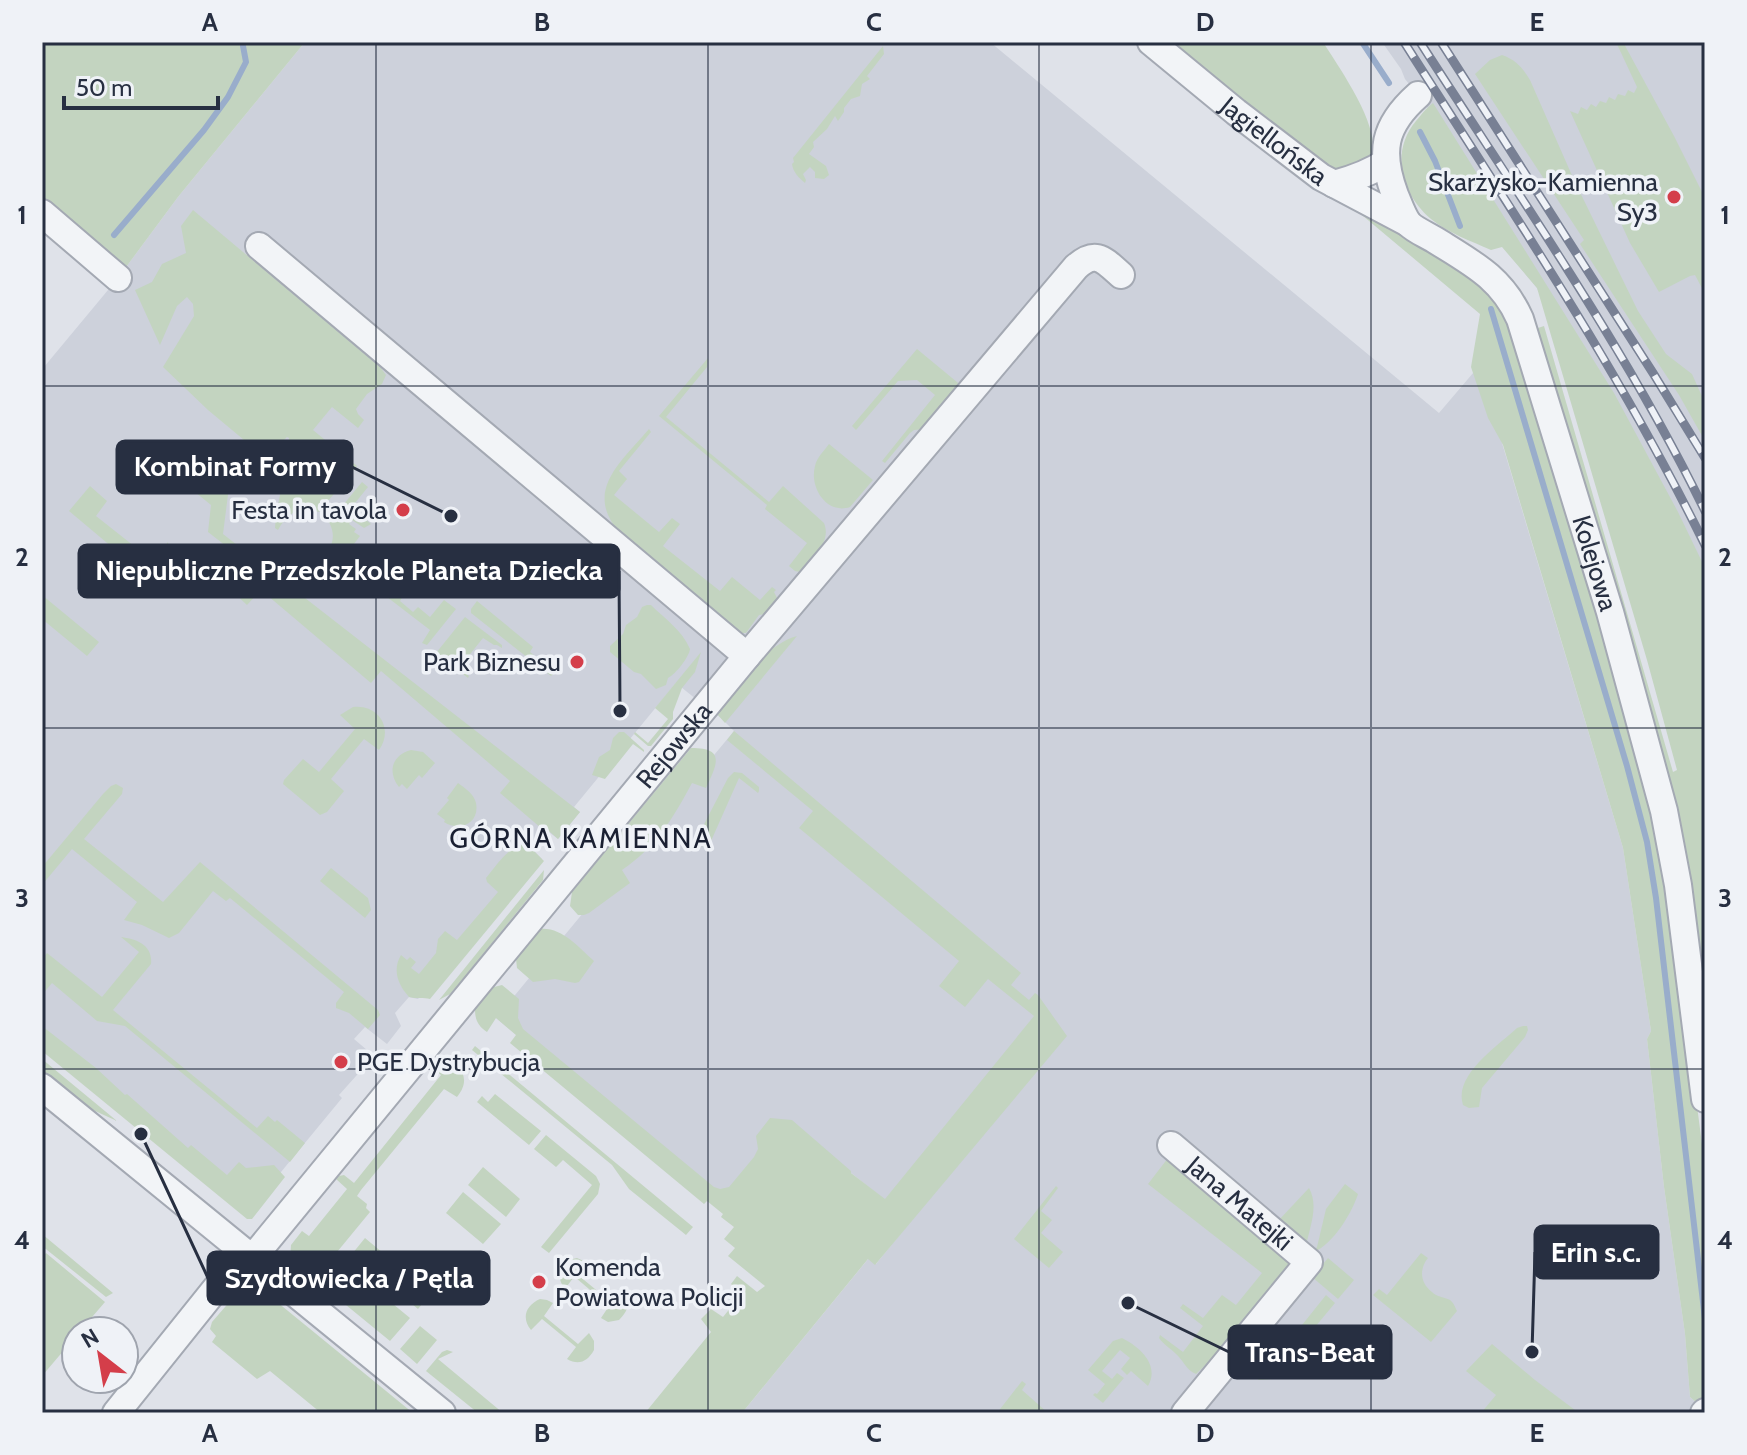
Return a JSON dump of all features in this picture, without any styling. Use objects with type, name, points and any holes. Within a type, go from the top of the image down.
[{"type":"street","name":"Jagiellońska","points":[[1151,42],[1321,177],[1408,223]]},
{"type":"street","points":[[1408,223],[1392,187],[1386,162],[1387,145],[1399,112],[1418,95]]},
{"type":"street","points":[[1334,184],[1352,179],[1386,162]]},
{"type":"street","points":[[42,213],[118,278]]},
{"type":"street","name":"Kolejowa","points":[[1408,223],[1478,267],[1497,283],[1512,301],[1520,319],[1601,583],[1664,811],[1678,885],[1705,1099]]},
{"type":"street","points":[[259,246],[747,656]]},
{"type":"street","name":"Rejowska","points":[[116,1413],[237,1262],[259,1250],[275,1232],[747,656],[1076,267],[1084,260],[1098,257],[1121,275]]},
{"type":"street","points":[[42,1087],[442,1413]]},
{"type":"street","name":"Jana Matejki","points":[[1171,1145],[1309,1262],[1185,1413]]},
{"type":"shaded area","points":[[305,42],[990,42],[1439,413],[1479,366],[1623,848],[1651,1031],[1647,1039],[1685,1334],[1690,1397],[1698,1404],[1691,1413],[742,1413],[869,1258],[876,1264],[911,1221],[850,1172],[723,1205],[496,1018],[734,731],[676,683],[574,807],[580,812],[558,839],[549,832],[534,851],[542,859],[418,999],[409,997],[395,1013],[401,1026],[387,1044],[365,1027],[354,1039],[374,1056],[339,1095],[342,1098],[248,1212],[42,1042],[42,366],[118,278],[178,197]]},
{"type":"shaded area","points":[[1382,42],[1705,42],[1705,617],[1537,288],[1502,246],[1476,225],[1427,107]]},
{"type":"green space","points":[[42,42],[305,42],[178,197],[118,278],[42,206]]},
{"type":"green space","points":[[1160,42],[1323,42],[1364,112],[1373,141],[1370,157],[1362,169],[1336,172]]},
{"type":"green space","points":[[1616,42],[1623,42],[1705,198],[1705,294],[1695,275],[1659,292],[1630,243],[1570,111],[1578,114],[1581,107],[1587,110],[1591,104],[1596,107],[1600,101],[1606,103],[1609,97],[1615,100],[1618,94],[1625,96],[1628,90],[1634,93],[1637,87]]},
{"type":"green space","points":[[883,46],[884,54],[867,76],[870,79],[862,84],[860,96],[851,99],[838,121],[835,116],[813,142],[814,147],[809,154],[826,166],[829,175],[824,179],[815,178],[815,172],[810,167],[803,174],[805,183],[794,170],[793,158]]},
{"type":"green space","points":[[1502,55],[1518,64],[1530,80],[1574,180],[1638,311],[1666,354],[1692,374],[1705,403],[1705,441],[1679,395],[1580,244],[1584,240],[1475,74],[1490,60]]},
{"type":"green space","points":[[1433,103],[1614,393],[1705,568],[1705,1033],[1686,884],[1532,330],[1544,326],[1673,772],[1677,770],[1537,288],[1502,247],[1491,250],[1452,233],[1431,219],[1412,197],[1402,172],[1403,146],[1408,133]]},
{"type":"green space","points":[[1350,205],[1442,253],[1504,303],[1568,498],[1663,846],[1705,1167],[1705,1392],[1698,1404],[1690,1397],[1685,1334],[1647,1039],[1651,1031],[1623,848],[1503,445],[1488,418],[1471,367],[1480,314]]},
{"type":"green space","points":[[193,210],[386,375],[382,384],[367,394],[356,409],[364,420],[358,428],[332,407],[313,430],[357,466],[319,512],[306,509],[295,512],[278,530],[275,528],[276,515],[263,512],[277,511],[284,473],[277,467],[292,449],[289,438],[268,460],[163,367],[194,316],[193,304],[187,297],[177,306],[160,345],[135,290],[152,282],[162,264],[186,253],[181,226]]},
{"type":"green space","points":[[917,349],[963,387],[925,429],[910,433],[885,463],[882,461],[935,395],[917,380],[898,381],[856,430],[852,426]]},
{"type":"green space","points":[[708,358],[707,367],[666,417],[769,502],[783,486],[824,523],[823,543],[800,572],[789,566],[807,543],[765,509],[767,505],[659,416]]},
{"type":"green space","points":[[649,429],[651,432],[619,471],[627,479],[614,495],[659,532],[672,518],[680,524],[663,546],[720,591],[732,577],[760,600],[772,587],[776,590],[778,600],[766,614],[759,615],[746,633],[740,633],[623,536],[611,520],[605,506],[609,479]]},
{"type":"green space","points":[[829,444],[873,480],[850,507],[834,507],[817,491],[816,463]]},
{"type":"green space","points":[[205,478],[218,488],[230,479],[223,534],[580,812],[558,839],[500,793],[510,781],[381,671],[371,683],[261,590],[247,605],[232,591],[243,576],[218,556],[226,546],[208,532],[211,505],[195,492]]},
{"type":"green space","points":[[362,482],[368,487],[351,508],[371,524],[364,528],[352,520],[349,524],[360,536],[341,561],[333,555],[323,565],[333,540],[329,522]]},
{"type":"green space","points":[[90,486],[107,501],[96,516],[153,561],[168,542],[169,555],[150,579],[69,511]]},
{"type":"green space","points":[[373,544],[391,558],[378,574],[391,585],[383,594],[367,581],[357,592],[344,581],[356,587],[380,556],[370,547]]},
{"type":"green space","points":[[394,588],[403,596],[400,601],[413,612],[418,607],[430,617],[444,600],[456,609],[427,645],[422,643],[430,630],[387,597]]},
{"type":"green space","points":[[42,595],[99,642],[87,656],[42,619]]},
{"type":"green space","points":[[477,601],[533,647],[530,652],[555,672],[551,676],[471,613]]},
{"type":"green space","points":[[647,605],[651,605],[673,625],[690,649],[666,685],[656,689],[610,652],[610,646],[623,634],[626,625]]},
{"type":"green space","points":[[465,617],[502,645],[502,648],[483,638],[459,668],[468,678],[436,653]]},
{"type":"green space","points":[[797,636],[725,723],[717,714],[752,669],[773,649]]},
{"type":"green space","points":[[701,652],[695,672],[682,688],[673,719],[648,746],[635,732],[648,743],[668,719],[655,708]]},
{"type":"green space","points":[[353,707],[362,707],[377,714],[384,726],[383,742],[379,750],[364,739],[331,779],[344,791],[327,812],[320,815],[283,784],[284,780],[303,759],[319,772],[355,729],[340,715]]},
{"type":"green space","points":[[734,731],[1021,973],[1011,985],[1029,1000],[1035,993],[1038,995],[1067,1036],[875,1265],[868,1259],[742,1413],[645,1413],[711,1332],[701,1319],[711,1309],[723,1317],[741,1295],[731,1284],[737,1276],[757,1292],[765,1286],[728,1256],[735,1248],[724,1239],[734,1227],[721,1217],[723,1214],[707,1201],[704,1204],[510,1043],[516,1035],[496,1018],[487,1032],[481,1027],[476,1020],[475,1009],[494,987],[502,985],[519,999],[518,1018],[523,1029],[714,1187],[729,1187],[754,1157],[758,1149],[756,1136],[770,1118],[792,1120],[885,1199],[1034,1016],[988,979],[965,1007],[939,986],[959,961],[799,828],[813,811],[727,740]]},
{"type":"green space","points":[[624,732],[644,752],[633,744],[605,779],[592,775],[599,757],[610,750],[613,738]]},
{"type":"green space","points":[[691,748],[710,751],[716,759],[706,788],[692,783],[663,831],[622,870],[630,883],[589,913],[578,915],[570,906],[572,892]]},
{"type":"green space","points":[[411,750],[423,752],[435,763],[407,789],[402,784],[399,787],[395,781],[393,765],[399,756]]},
{"type":"green space","points":[[734,772],[742,773],[759,787],[759,791],[739,778],[707,850],[700,844],[700,832]]},
{"type":"green space","points":[[458,783],[476,803],[472,821],[462,826],[450,825],[437,814]]},
{"type":"green space","points":[[116,784],[123,788],[122,794],[84,839],[163,902],[200,862],[378,1010],[380,1015],[368,1029],[349,1013],[336,1008],[344,992],[230,898],[226,901],[213,891],[179,933],[169,938],[124,920],[137,902],[72,849],[42,885],[42,867],[103,794]]},
{"type":"green space","points":[[523,844],[536,849],[534,851],[544,861],[430,999],[409,997],[398,977],[397,966],[401,955],[416,962],[411,968],[419,974],[436,953],[438,939],[445,931],[457,940],[498,892],[486,878],[507,853]]},
{"type":"green space","points":[[331,868],[368,898],[371,910],[365,918],[320,881]]},
{"type":"green space","points":[[544,870],[543,880],[450,994],[439,1000]]},
{"type":"green space","points":[[540,929],[563,935],[594,961],[579,982],[555,979],[533,982],[517,968],[516,959]]},
{"type":"green space","points":[[121,937],[143,944],[151,957],[151,964],[113,1010],[257,1128],[268,1116],[305,1143],[290,1162],[125,1026],[97,1021],[52,983],[42,995],[42,959],[47,953],[102,997],[139,952]]},
{"type":"green space","points":[[42,1026],[188,1148],[191,1145],[227,1175],[239,1162],[246,1168],[274,1165],[285,1177],[252,1219],[247,1219],[42,1051]]},
{"type":"green space","points":[[1527,1026],[1528,1030],[1525,1037],[1482,1088],[1479,1107],[1463,1105],[1462,1094],[1471,1072],[1489,1052]]},
{"type":"green space","points":[[475,1046],[693,1227],[686,1235],[629,1189],[612,1165],[472,1050]]},
{"type":"green space","points":[[42,1059],[117,1121],[82,1105],[42,1072]]},
{"type":"green space","points":[[437,1060],[452,1063],[462,1071],[462,1090],[457,1097],[444,1089],[361,1190],[357,1196],[367,1204],[370,1212],[314,1280],[290,1260],[291,1245],[302,1231],[309,1236],[347,1189],[336,1179],[344,1175],[354,1183],[441,1075],[429,1065]]},
{"type":"green space","points":[[495,1094],[541,1131],[529,1145],[477,1102],[482,1096],[488,1102]]},
{"type":"green space","points":[[546,1135],[596,1176],[600,1184],[598,1194],[549,1253],[541,1247],[592,1185],[563,1160],[556,1167],[534,1149]]},
{"type":"green space","points":[[1168,1158],[1290,1264],[1219,1352],[1196,1374],[1159,1338],[1160,1335],[1183,1352],[1203,1326],[1180,1308],[1183,1304],[1203,1318],[1222,1295],[1236,1305],[1262,1273],[1148,1184]]},
{"type":"green space","points":[[483,1167],[520,1199],[506,1217],[468,1185]]},
{"type":"green space","points":[[1345,1184],[1358,1194],[1355,1202],[1335,1235],[1314,1252],[1326,1209]]},
{"type":"green space","points":[[1056,1186],[1058,1188],[1041,1211],[1052,1220],[1041,1233],[1063,1252],[1049,1268],[1014,1239]]},
{"type":"green space","points":[[1309,1188],[1314,1209],[1306,1246],[1278,1221]]},
{"type":"green space","points":[[463,1192],[501,1224],[483,1244],[446,1213]]},
{"type":"green space","points":[[42,1234],[113,1293],[106,1297],[42,1246]]},
{"type":"green space","points":[[365,1238],[431,1293],[418,1309],[352,1254]]},
{"type":"green space","points":[[46,1253],[105,1302],[94,1315],[60,1315],[60,1355],[42,1376],[42,1258]]},
{"type":"green space","points":[[1421,1253],[1428,1258],[1422,1271],[1425,1284],[1434,1294],[1450,1300],[1457,1311],[1431,1342],[1373,1295],[1379,1289],[1387,1295]]},
{"type":"green space","points":[[577,1258],[586,1262],[578,1275],[612,1303],[622,1292],[625,1296],[628,1306],[619,1320],[608,1322],[601,1318],[609,1306],[576,1278],[565,1289],[560,1279],[561,1270],[567,1262]]},
{"type":"green space","points":[[1328,1258],[1354,1280],[1338,1299],[1312,1277]]},
{"type":"green space","points":[[341,1267],[356,1279],[359,1276],[410,1318],[390,1341],[324,1287]]},
{"type":"green space","points":[[253,1288],[266,1293],[413,1413],[321,1413],[270,1371],[257,1379],[212,1342],[216,1336],[210,1329],[212,1322],[238,1292]]},
{"type":"green space","points":[[1326,1295],[1335,1303],[1272,1379],[1258,1380]]},
{"type":"green space","points":[[540,1299],[553,1303],[544,1316],[578,1344],[589,1333],[594,1341],[594,1350],[586,1360],[575,1362],[567,1359],[576,1347],[542,1319],[531,1330],[526,1321],[526,1312]]},
{"type":"green space","points":[[420,1326],[437,1340],[417,1364],[400,1349]]},
{"type":"green space","points":[[1122,1338],[1146,1358],[1152,1371],[1151,1378],[1148,1386],[1131,1371],[1127,1375],[1121,1369],[1130,1358],[1120,1350],[1102,1371],[1112,1379],[1117,1373],[1124,1378],[1103,1403],[1093,1395],[1105,1384],[1088,1370],[1113,1341]]},
{"type":"green space","points":[[1492,1344],[1579,1413],[1481,1413],[1496,1395],[1466,1371]]},
{"type":"green space","points":[[442,1352],[453,1352],[438,1359],[503,1413],[478,1413],[426,1371]]},
{"type":"green space","points":[[1022,1381],[1026,1384],[1022,1390],[1048,1413],[1016,1413],[1011,1410],[997,1413]]},
{"type":"waterway","points":[[1362,42],[1389,83]]},
{"type":"waterway","points":[[114,235],[204,130],[228,97],[246,62],[243,46]]},
{"type":"waterway","points":[[1420,132],[1435,161],[1460,226]]},
{"type":"waterway","points":[[1491,309],[1647,842],[1705,1319]]},
{"type":"railway","points":[[1404,42],[1600,352],[1705,545]]},
{"type":"railway","points":[[1420,42],[1606,331],[1705,511]]},
{"type":"railway","points":[[1441,42],[1705,458]]},
{"type":"place","name":"Skarżysko-Kamienna Sy3","points":[[1674,197]]},
{"type":"place","name":"Festa in tavola","points":[[403,510]]},
{"type":"place","name":"Kombinat Formy","points":[[451,516]]},
{"type":"place","name":"Park Biznesu","points":[[577,662]]},
{"type":"place","name":"Niepubliczne Przedszkole Planeta Dziecka","points":[[620,711]]},
{"type":"place","name":"PGE Dystrybucja","points":[[341,1062]]},
{"type":"place","name":"Szydłowiecka / Pętla","points":[[141,1134]]},
{"type":"place","name":"Komenda Powiatowa Policji","points":[[539,1282]]},
{"type":"place","name":"Trans-Beat","points":[[1128,1303]]},
{"type":"place","name":"Erin s.c.","points":[[1532,1352]]},
{"type":"district","name":"GÓRNA KAMIENNA","points":[[581,838]]}]
